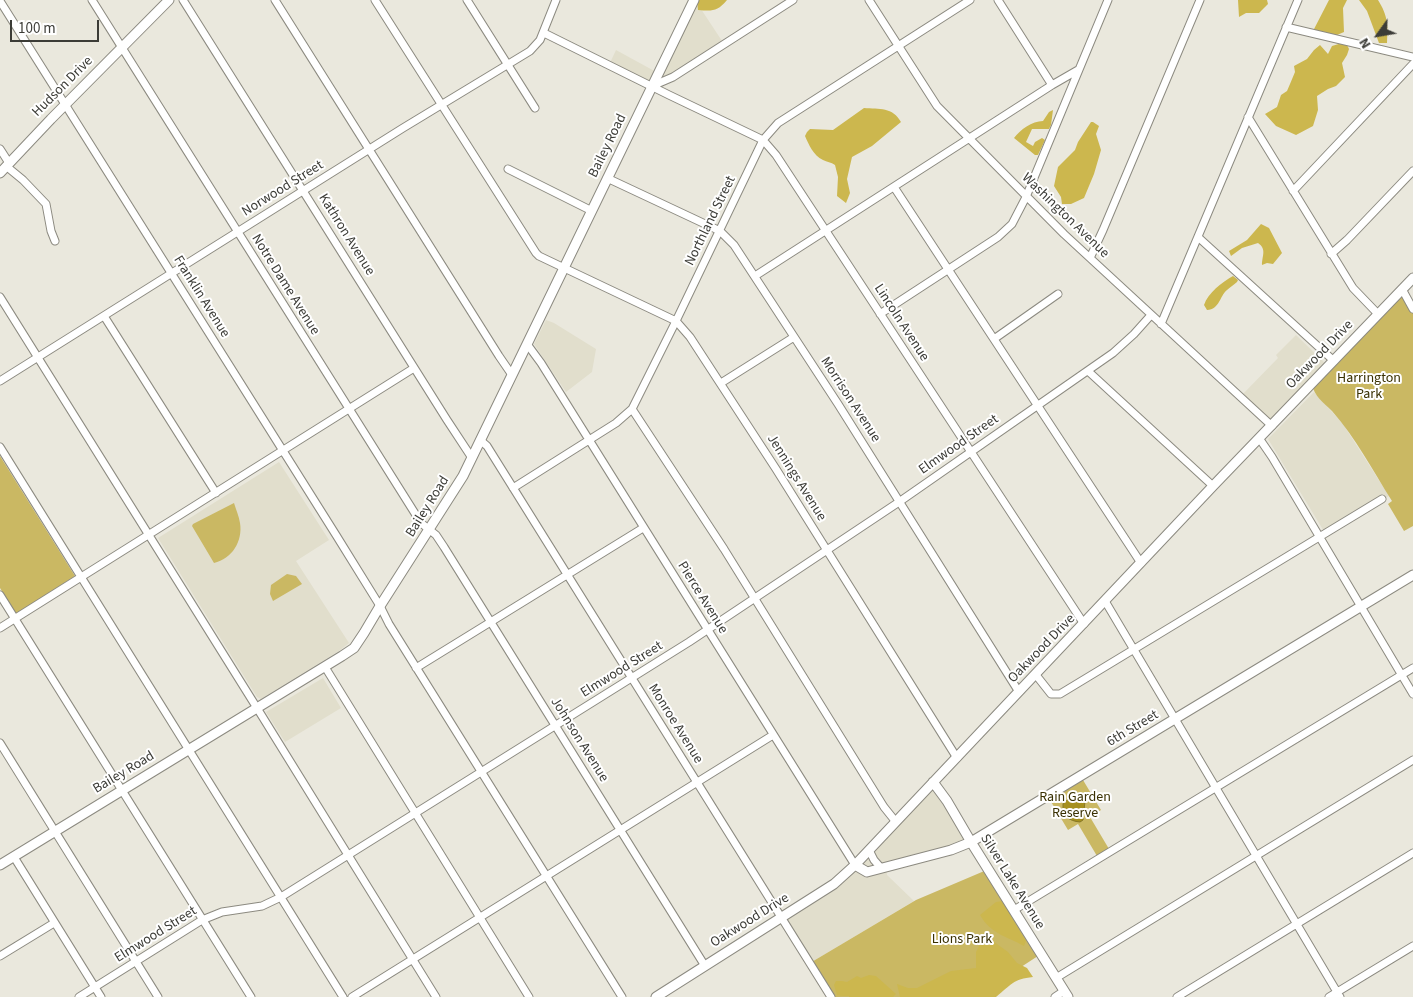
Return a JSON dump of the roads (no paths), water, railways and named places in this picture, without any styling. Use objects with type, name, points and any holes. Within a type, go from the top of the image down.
[{"type":"street","name":"Notre Dame Avenue","points":[[92,0],[420,523],[429,530]]},
{"type":"street","name":"Hudson Drive","points":[[5,167],[169,0]]},
{"type":"street","name":"Kathron Avenue","points":[[183,0],[472,458]]},
{"type":"street","points":[[275,0],[498,356],[512,375]]},
{"type":"street","name":"Jennings Avenue","points":[[375,0],[530,245],[539,256],[676,321],[690,337],[776,469],[956,758]]},
{"type":"street","points":[[467,0],[535,108]]},
{"type":"street","name":"Norwood Street","points":[[0,381],[441,105],[534,49],[544,32],[556,0]]},
{"type":"street","name":"Bailey Road","points":[[0,865],[354,648],[464,476],[694,0]]},
{"type":"street","points":[[652,86],[673,76],[793,0]]},
{"type":"street","name":"Washington Avenue","points":[[869,0],[935,102],[969,138],[1026,197],[1090,258],[1272,426]]},
{"type":"street","name":"Northland Street","points":[[513,488],[589,441],[616,423],[632,409],[763,140],[778,123],[970,0]]},
{"type":"street","points":[[998,0],[1052,85]]},
{"type":"street","points":[[880,314],[1006,231],[1012,224],[1026,197],[1108,0]]},
{"type":"street","points":[[1090,258],[1200,0]]},
{"type":"street","points":[[1161,324],[1298,0]]},
{"type":"street","name":"Franklin Avenue","points":[[0,1],[380,606],[416,668],[622,997]]},
{"type":"street","points":[[1286,27],[1413,57]]},
{"type":"street","name":"Lincoln Avenue","points":[[544,32],[763,140],[776,155],[826,230],[1084,624]]},
{"type":"street","points":[[1293,191],[1413,64]]},
{"type":"street","points":[[755,276],[1078,70]]},
{"type":"street","points":[[1248,117],[1354,289],[1378,314]]},
{"type":"street","points":[[0,149],[5,167],[44,200],[55,241]]},
{"type":"street","points":[[508,169],[592,211]]},
{"type":"street","points":[[1332,254],[1413,171]]},
{"type":"street","name":"Morrison Avenue","points":[[608,178],[720,231],[734,245],[838,404],[1019,692]]},
{"type":"street","points":[[894,187],[1141,563]]},
{"type":"street","points":[[1198,236],[1334,361]]},
{"type":"street","name":"Oakwood Drive","points":[[656,997],[834,884],[855,866],[1213,486],[1413,278]]},
{"type":"street","points":[[1402,289],[1413,309]]},
{"type":"street","points":[[994,339],[1058,294]]},
{"type":"street","points":[[0,297],[436,997]]},
{"type":"street","name":"Elmwood Street","points":[[79,997],[202,920],[222,912],[252,909],[282,897],[555,727],[755,599],[900,502],[1120,348],[1152,315]]},
{"type":"street","points":[[104,316],[216,493]]},
{"type":"street","points":[[721,383],[794,338]]},
{"type":"street","name":"Pierce Avenue","points":[[527,344],[541,363],[855,866]]},
{"type":"street","points":[[0,628],[414,368]]},
{"type":"street","points":[[1088,371],[1213,486]]},
{"type":"street","points":[[632,409],[755,599],[884,807],[896,822]]},
{"type":"street","points":[[1260,438],[1413,694]]},
{"type":"street","name":"Monroe Avenue","points":[[480,440],[486,446],[513,488],[831,997]]},
{"type":"street","points":[[0,447],[344,997]]},
{"type":"street","points":[[1036,674],[1051,694],[1060,694],[1382,499]]},
{"type":"street","points":[[416,668],[643,528]]},
{"type":"street","name":"Johnson Avenue","points":[[429,530],[436,536],[491,622],[706,966]]},
{"type":"street","name":"6th Street","points":[[855,866],[867,872],[951,850],[971,842],[1413,575]]},
{"type":"street","points":[[0,595],[251,997]]},
{"type":"street","points":[[1105,601],[1338,995]]},
{"type":"street","points":[[325,667],[529,997]]},
{"type":"street","points":[[1014,910],[1413,668]]},
{"type":"street","points":[[352,997],[773,735]]},
{"type":"street","points":[[0,744],[158,997]]},
{"type":"street","points":[[1056,978],[1413,760]]},
{"type":"street","name":"Silver Lake Avenue","points":[[933,782],[947,801],[1066,994]]},
{"type":"street","points":[[870,850],[874,860],[881,868]]},
{"type":"street","points":[[1177,997],[1413,853]]},
{"type":"street","points":[[14,857],[101,997]]},
{"type":"street","points":[[0,956],[54,923]]},
{"type":"street","points":[[1329,997],[1338,995],[1413,946]]},
{"type":"street","points":[[1055,997],[1066,994]]},
{"type":"park label","name":"Harrington Park","points":[[1369,388]]},
{"type":"park label","name":"Rain Garden Reserve","points":[[1075,806]]},
{"type":"park label","name":"Lions Park","points":[[962,940]]}]
